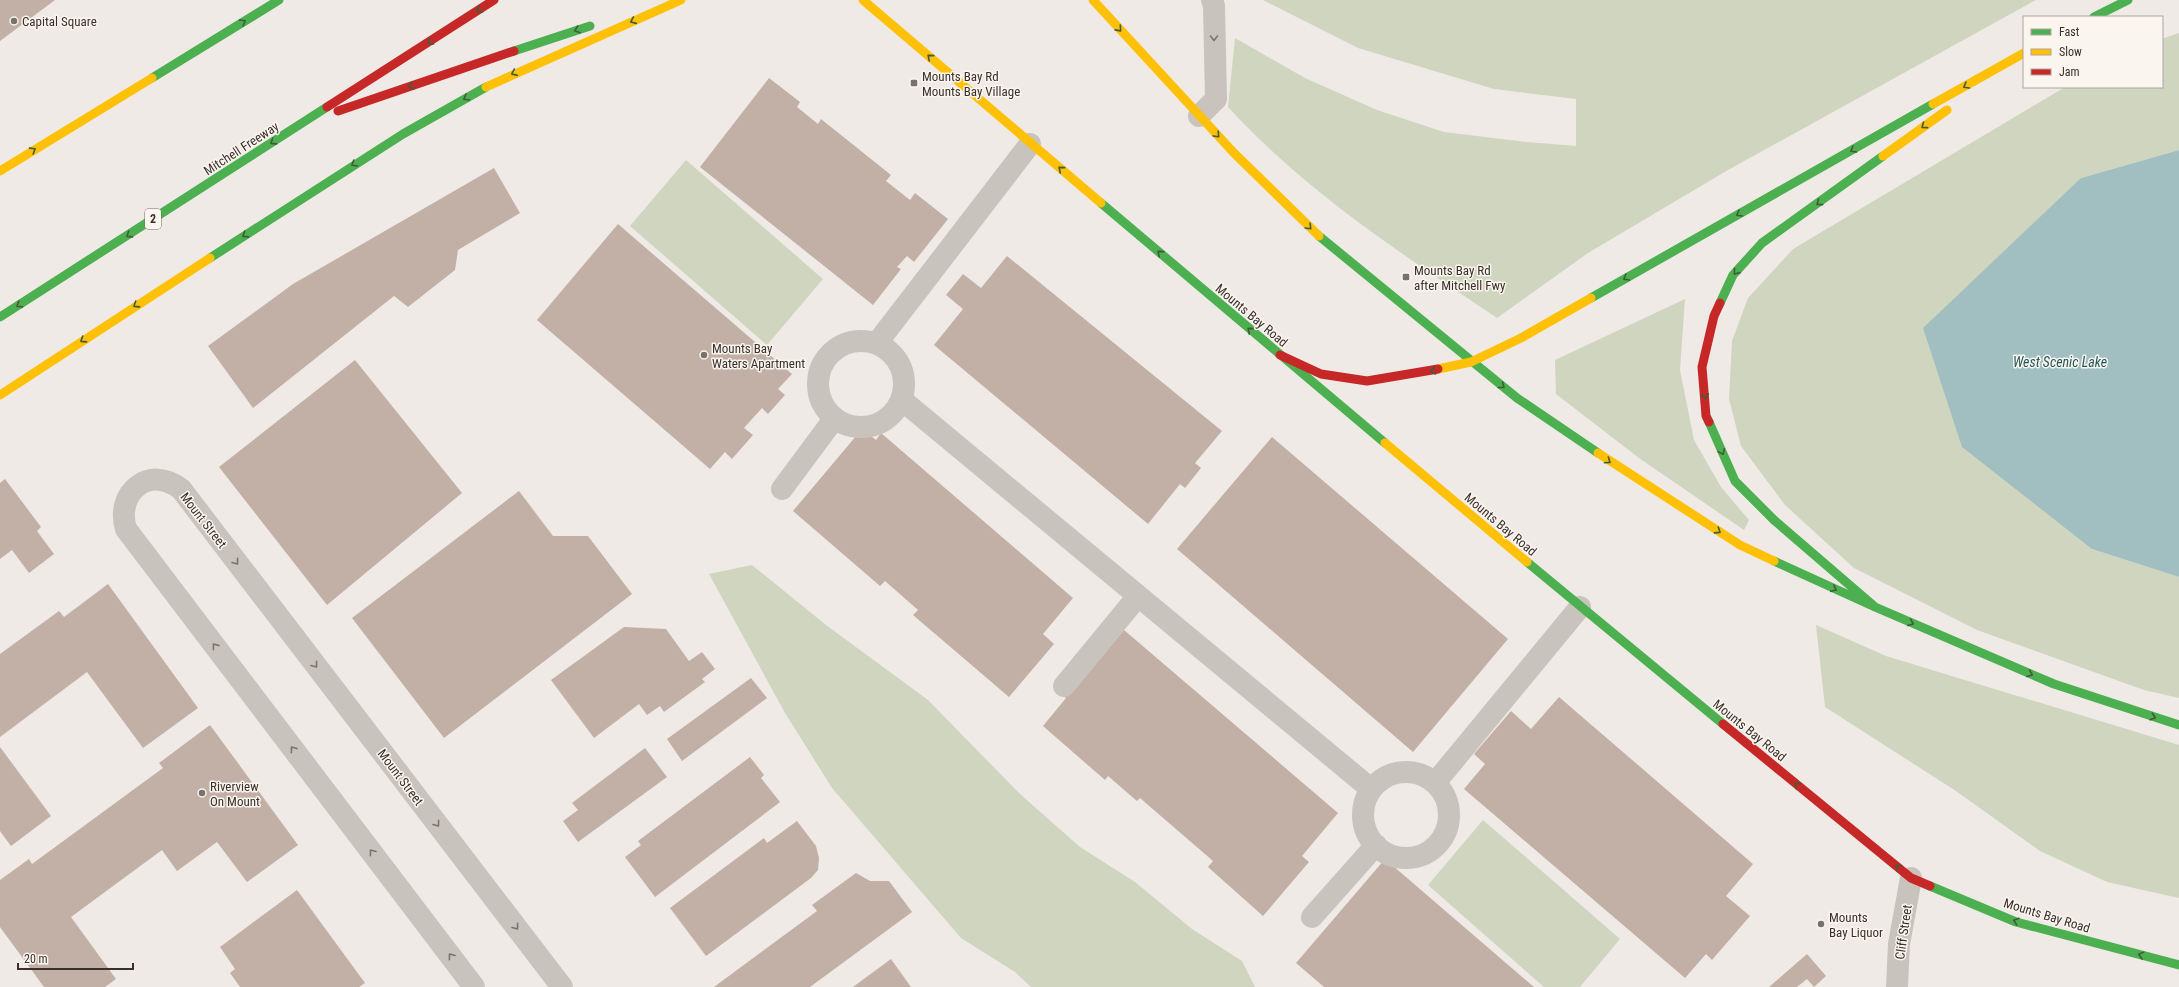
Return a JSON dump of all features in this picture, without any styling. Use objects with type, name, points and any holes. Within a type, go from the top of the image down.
[{"type":"main road","points":[[0,171],[280,0]]},
{"type":"main road","name":"Mitchell Freeway","points":[[0,317],[494,0]]},
{"type":"main road","points":[[630,12],[667,0]]},
{"type":"main road","points":[[0,395],[307,194],[403,134],[500,79],[681,0]]},
{"type":"main road","name":"Mounts Bay Road","points":[[863,0],[1030,144],[1580,607],[1911,878],[2016,922],[2179,965]]},
{"type":"main road","points":[[1093,0],[1199,116],[1328,245],[1517,398],[1615,466],[1740,545],[1875,607],[2054,684],[2179,725]]},
{"type":"main road","points":[[2096,16],[2128,0]]},
{"type":"main road","points":[[150,78],[246,9]]},
{"type":"main road","points":[[306,121],[600,22]]},
{"type":"main road","points":[[1966,96],[2023,55]]},
{"type":"main road","points":[[1280,355],[1321,374],[1367,381],[1412,375],[1471,362],[1521,338],[2023,55]]},
{"type":"main road","points":[[1875,607],[1774,520],[1736,481],[1706,416],[1702,367],[1714,316],[1733,275],[1762,243],[1954,105]]},
{"type":"street","points":[[1199,116],[1216,99],[1214,6],[1212,0]]},
{"type":"street","points":[[877,343],[1030,144]]},
{"type":"street","points":[[869,341],[877,343],[890,352],[904,375],[902,400],[888,419],[872,426],[848,426],[834,419],[822,402],[818,383],[826,358],[846,343],[869,341]]},
{"type":"street","points":[[902,400],[1371,789]]},
{"type":"street","points":[[782,489],[834,419]]},
{"type":"street","name":"Mount Street","points":[[474,987],[126,529],[123,518],[124,506],[130,492],[139,484],[150,480],[164,480],[181,489],[562,987]]},
{"type":"street","points":[[1064,686],[1138,596]]},
{"type":"street","points":[[1435,783],[1580,607]]},
{"type":"street","points":[[1414,772],[1422,774],[1435,783],[1449,806],[1447,831],[1433,850],[1417,858],[1393,857],[1379,850],[1367,833],[1362,814],[1371,789],[1391,774],[1414,772]]},
{"type":"street","points":[[1312,917],[1376,846]]},
{"type":"street","name":"Cliff Street","points":[[1897,987],[1899,944],[1911,878]]},
{"type":"green space","points":[[1263,0],[2036,0],[1728,170],[1588,253],[1497,318],[1391,246],[1322,194],[1258,138],[1228,107],[1235,38],[1305,78],[1377,110],[1444,132],[1576,146],[1576,99],[1494,89],[1358,48]]},
{"type":"green space","points":[[2179,33],[2179,150],[2081,178],[2092,549],[2179,577],[2179,698],[2144,690],[1977,630],[1854,568],[1785,505],[1741,446],[1729,399],[1732,341],[1748,298],[1793,249],[2063,88],[2163,88],[2163,39]]},
{"type":"green space","points":[[686,160],[823,279],[767,345],[630,226]]},
{"type":"green space","points":[[1685,299],[1680,370],[1694,440],[1721,487],[1749,520],[1744,530],[1639,458],[1556,394],[1555,360]]},
{"type":"green space","points":[[752,565],[826,625],[928,700],[1020,794],[1080,847],[1135,882],[1192,929],[1242,961],[1255,987],[1031,987],[1015,972],[961,938],[832,788],[785,713],[709,574]]},
{"type":"green space","points":[[1816,625],[1886,656],[2179,745],[2179,898],[2107,882],[2040,851],[1956,791],[1825,707]]},
{"type":"green space","points":[[1483,820],[1620,939],[1580,987],[1544,987],[1428,885]]},
{"type":"water","name":"West Scenic Lake","points":[[2179,150],[2179,577],[2092,549],[1962,447],[1923,328],[2081,178]]},
{"type":"building","name":"Capital Square","points":[[0,0],[55,0],[0,41]]},
{"type":"building","points":[[769,78],[800,102],[797,107],[818,124],[821,119],[891,175],[886,181],[910,200],[915,193],[948,219],[914,262],[907,256],[897,267],[901,269],[873,305],[700,167]]},
{"type":"building","points":[[494,168],[520,213],[458,250],[455,270],[408,307],[394,296],[253,408],[208,346],[293,284]]},
{"type":"building","points":[[618,224],[792,374],[778,389],[785,395],[768,414],[762,408],[744,428],[753,435],[732,459],[725,452],[710,469],[537,320]]},
{"type":"building","points":[[1007,256],[1222,431],[1195,463],[1201,468],[1185,488],[1180,484],[1148,524],[934,345],[963,309],[946,295],[963,274],[981,288]]},
{"type":"building","points":[[355,360],[462,493],[327,605],[219,467]]},
{"type":"building","points":[[862,429],[876,440],[881,433],[1073,598],[1043,634],[1054,644],[1009,697],[913,615],[918,610],[885,581],[880,586],[793,511]]},
{"type":"building","points":[[1272,437],[1508,639],[1413,752],[1177,549]]},
{"type":"building","points":[[5,479],[41,527],[37,531],[54,554],[29,573],[12,550],[0,559],[0,483]]},
{"type":"building","points":[[519,491],[553,536],[588,536],[632,594],[444,738],[352,618]]},
{"type":"building","points":[[108,584],[198,708],[143,748],[87,672],[0,737],[0,654],[59,611],[64,617]]},
{"type":"building","points":[[624,627],[666,629],[689,661],[702,652],[715,669],[702,679],[705,682],[664,712],[660,706],[647,715],[639,704],[594,738],[551,680]]},
{"type":"building","points":[[1124,630],[1338,813],[1302,856],[1309,862],[1263,916],[1208,867],[1213,861],[1140,798],[1137,801],[1108,776],[1105,780],[1043,726],[1066,698],[1060,694],[1100,659]]},
{"type":"building","points":[[751,678],[767,698],[682,761],[667,739]]},
{"type":"building","points":[[1559,697],[1753,864],[1726,896],[1750,916],[1712,960],[1706,954],[1685,978],[1464,789],[1485,764],[1474,754],[1511,711],[1531,729]]},
{"type":"building","points":[[210,725],[298,845],[247,882],[217,842],[177,871],[162,850],[71,917],[116,979],[105,987],[44,987],[0,927],[0,880],[29,859],[32,864],[163,768],[159,763]]},
{"type":"building","points":[[0,747],[51,816],[11,846],[0,831]]},
{"type":"building","points":[[645,748],[667,777],[578,842],[563,821],[578,810],[572,803]]},
{"type":"building","points":[[750,757],[764,775],[761,778],[780,802],[655,897],[625,857],[641,845],[638,841]]},
{"type":"building","points":[[797,821],[816,846],[819,858],[818,870],[811,878],[706,956],[670,908],[764,838],[767,843]]},
{"type":"building","points":[[1385,859],[1534,987],[1324,987],[1296,963]]},
{"type":"building","points":[[856,873],[870,881],[889,881],[912,912],[810,987],[714,987],[817,911],[812,905]]},
{"type":"building","points":[[297,890],[365,983],[359,987],[240,987],[230,973],[235,969],[220,947]]},
{"type":"building","points":[[1807,954],[1826,976],[1814,987],[1807,979],[1797,987],[1769,987]]},
{"type":"building","points":[[891,959],[911,987],[853,987],[857,984]]},
{"type":"traffic: fast","points":[[152,78],[279,0]]},
{"type":"traffic: fast","points":[[2096,16],[2128,0]]},
{"type":"traffic: fast","points":[[514,51],[590,26]]},
{"type":"traffic: fast","points":[[210,258],[403,134],[486,87]]},
{"type":"traffic: fast","points":[[1591,298],[1933,104]]},
{"type":"traffic: fast","points":[[0,317],[327,107]]},
{"type":"traffic: fast","points":[[1720,303],[1733,275],[1762,243],[1883,156]]},
{"type":"traffic: fast","points":[[1101,203],[1385,443]]},
{"type":"traffic: fast","points":[[1319,236],[1517,398],[1598,453]]},
{"type":"traffic: fast","points":[[1709,422],[1735,481],[1774,520],[1875,607]]},
{"type":"traffic: fast","points":[[1774,561],[1875,607],[2054,684],[2179,725]]},
{"type":"traffic: fast","points":[[1527,562],[1723,724]]},
{"type":"traffic: fast","points":[[1930,886],[2016,922],[2179,965]]},
{"type":"traffic: slow","points":[[486,87],[681,0]]},
{"type":"traffic: slow","points":[[863,0],[1101,203]]},
{"type":"traffic: slow","points":[[1093,0],[1234,153],[1319,236]]},
{"type":"traffic: slow","points":[[1933,104],[2023,54]]},
{"type":"traffic: slow","points":[[0,171],[152,78]]},
{"type":"traffic: slow","points":[[1883,156],[1947,110]]},
{"type":"traffic: slow","points":[[0,395],[210,258]]},
{"type":"traffic: slow","points":[[1438,369],[1471,362],[1521,338],[1591,298]]},
{"type":"traffic: slow","points":[[1385,443],[1527,562]]},
{"type":"traffic: slow","points":[[1598,453],[1740,545],[1774,561]]},
{"type":"traffic: jam","points":[[327,107],[494,0]]},
{"type":"traffic: jam","points":[[338,111],[514,51]]},
{"type":"traffic: jam","points":[[1709,422],[1706,416],[1702,367],[1714,316],[1720,303]]},
{"type":"traffic: jam","points":[[1280,355],[1321,374],[1367,381],[1438,369]]},
{"type":"traffic: jam","points":[[1723,724],[1911,878],[1930,886]]},
{"type":"place","name":"Capital Square","points":[[14,21]]},
{"type":"place","name":"Mounts Bay Rd Mounts Bay Village","points":[[914,83]]},
{"type":"place","name":"Mounts Bay Rd after Mitchell Fwy","points":[[1406,277]]},
{"type":"place","name":"Mounts Bay Waters Apartment","points":[[704,355]]},
{"type":"place","name":"Riverview On Mount","points":[[202,793]]},
{"type":"place","name":"Mounts Bay Liquor","points":[[1821,924]]}]
